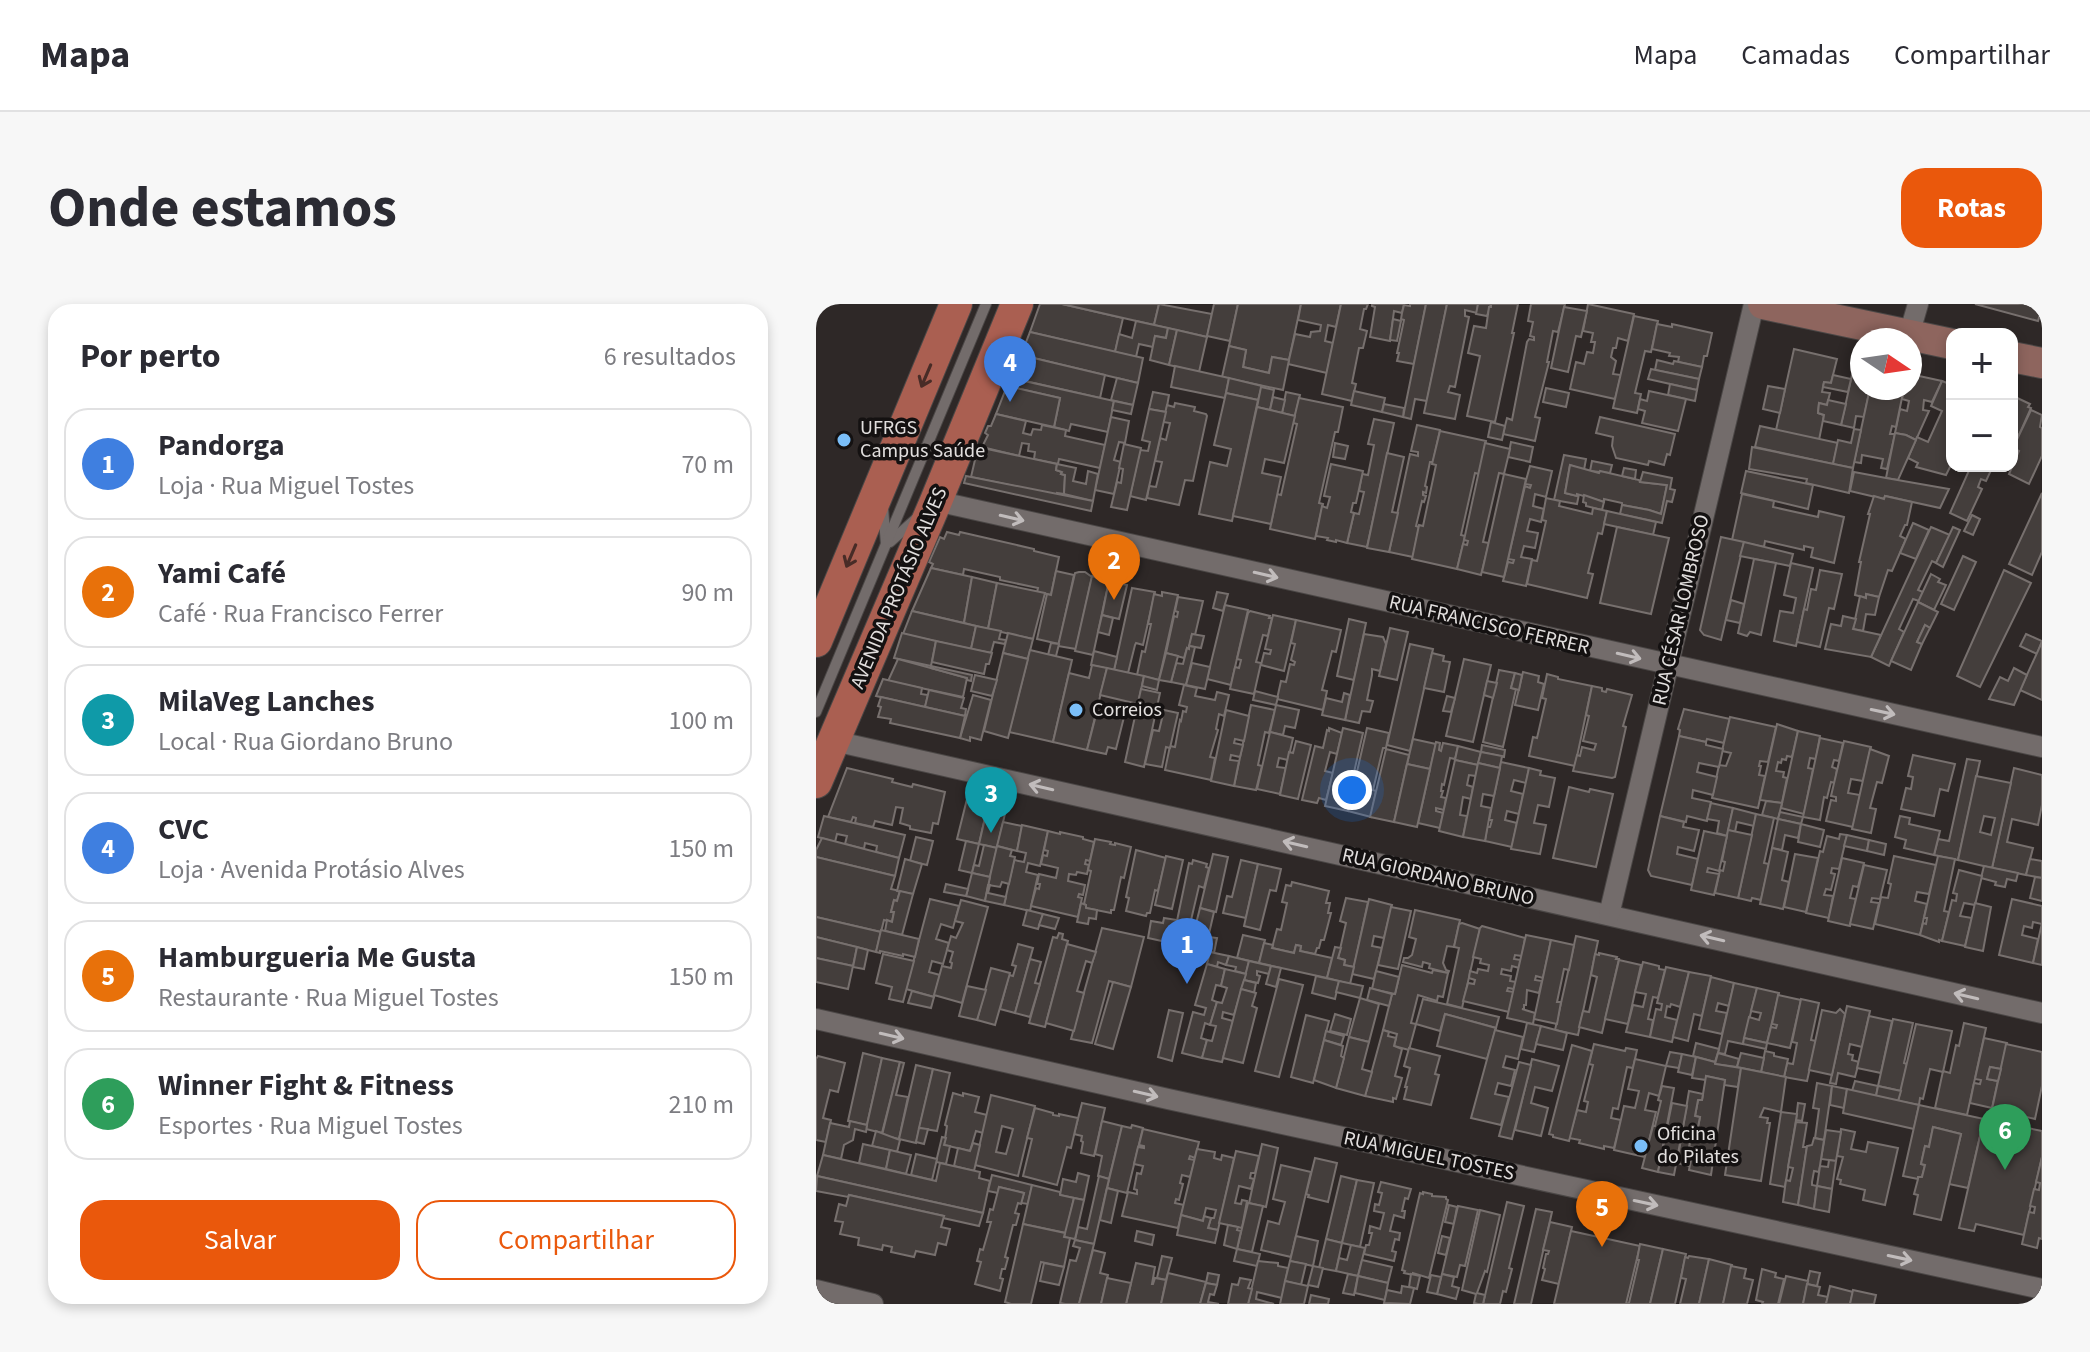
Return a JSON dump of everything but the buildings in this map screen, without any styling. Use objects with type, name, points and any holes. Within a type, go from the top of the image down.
[{"type":"main road","points":[[816,641],[956,304]]},
{"type":"main road","name":"AVENIDA PROTÁSIO ALVES","points":[[816,782],[1017,304]]},
{"type":"street","name":"RUA CÉSAR LOMBROSO","points":[[1609,915],[1754,304]]},
{"type":"street","points":[[1763,304],[1876,328]]},
{"type":"street","points":[[1911,328],[1918,304]]},
{"type":"street","points":[[1922,338],[1946,343]]},
{"type":"street","points":[[2018,358],[2042,363]]},
{"type":"street","name":"RUA FRANCISCO FERRER","points":[[936,501],[2042,747]]},
{"type":"street","name":"RUA GIORDANO BRUNO","points":[[834,741],[2042,1013]]},
{"type":"street","name":"RUA MIGUEL TOSTES","points":[[816,1019],[1168,1099],[2042,1289]]},
{"type":"street","points":[[816,1290],[873,1304]]},
{"type":"lane","points":[[816,712],[986,304]]},
{"type":"lane","points":[[881,484],[886,546]]},
{"type":"lane","points":[[886,546],[936,501]]},
{"type":"place","name":"CVC","points":[[1010,402]]},
{"type":"place","name":"UFRGS Campus Saúde","points":[[844,440]]},
{"type":"place","name":"Yami Café","points":[[1114,600]]},
{"type":"place","name":"Correios","points":[[1076,710]]},
{"type":"place","name":"MilaVeg Lanches","points":[[991,833]]},
{"type":"place","name":"Pandorga","points":[[1187,984]]},
{"type":"place","name":"Oficina do Pilates","points":[[1641,1146]]},
{"type":"place","name":"Winner Fight & Fitness","points":[[2005,1170]]},
{"type":"place","name":"Hamburgueria Me Gusta","points":[[1602,1247]]}]
